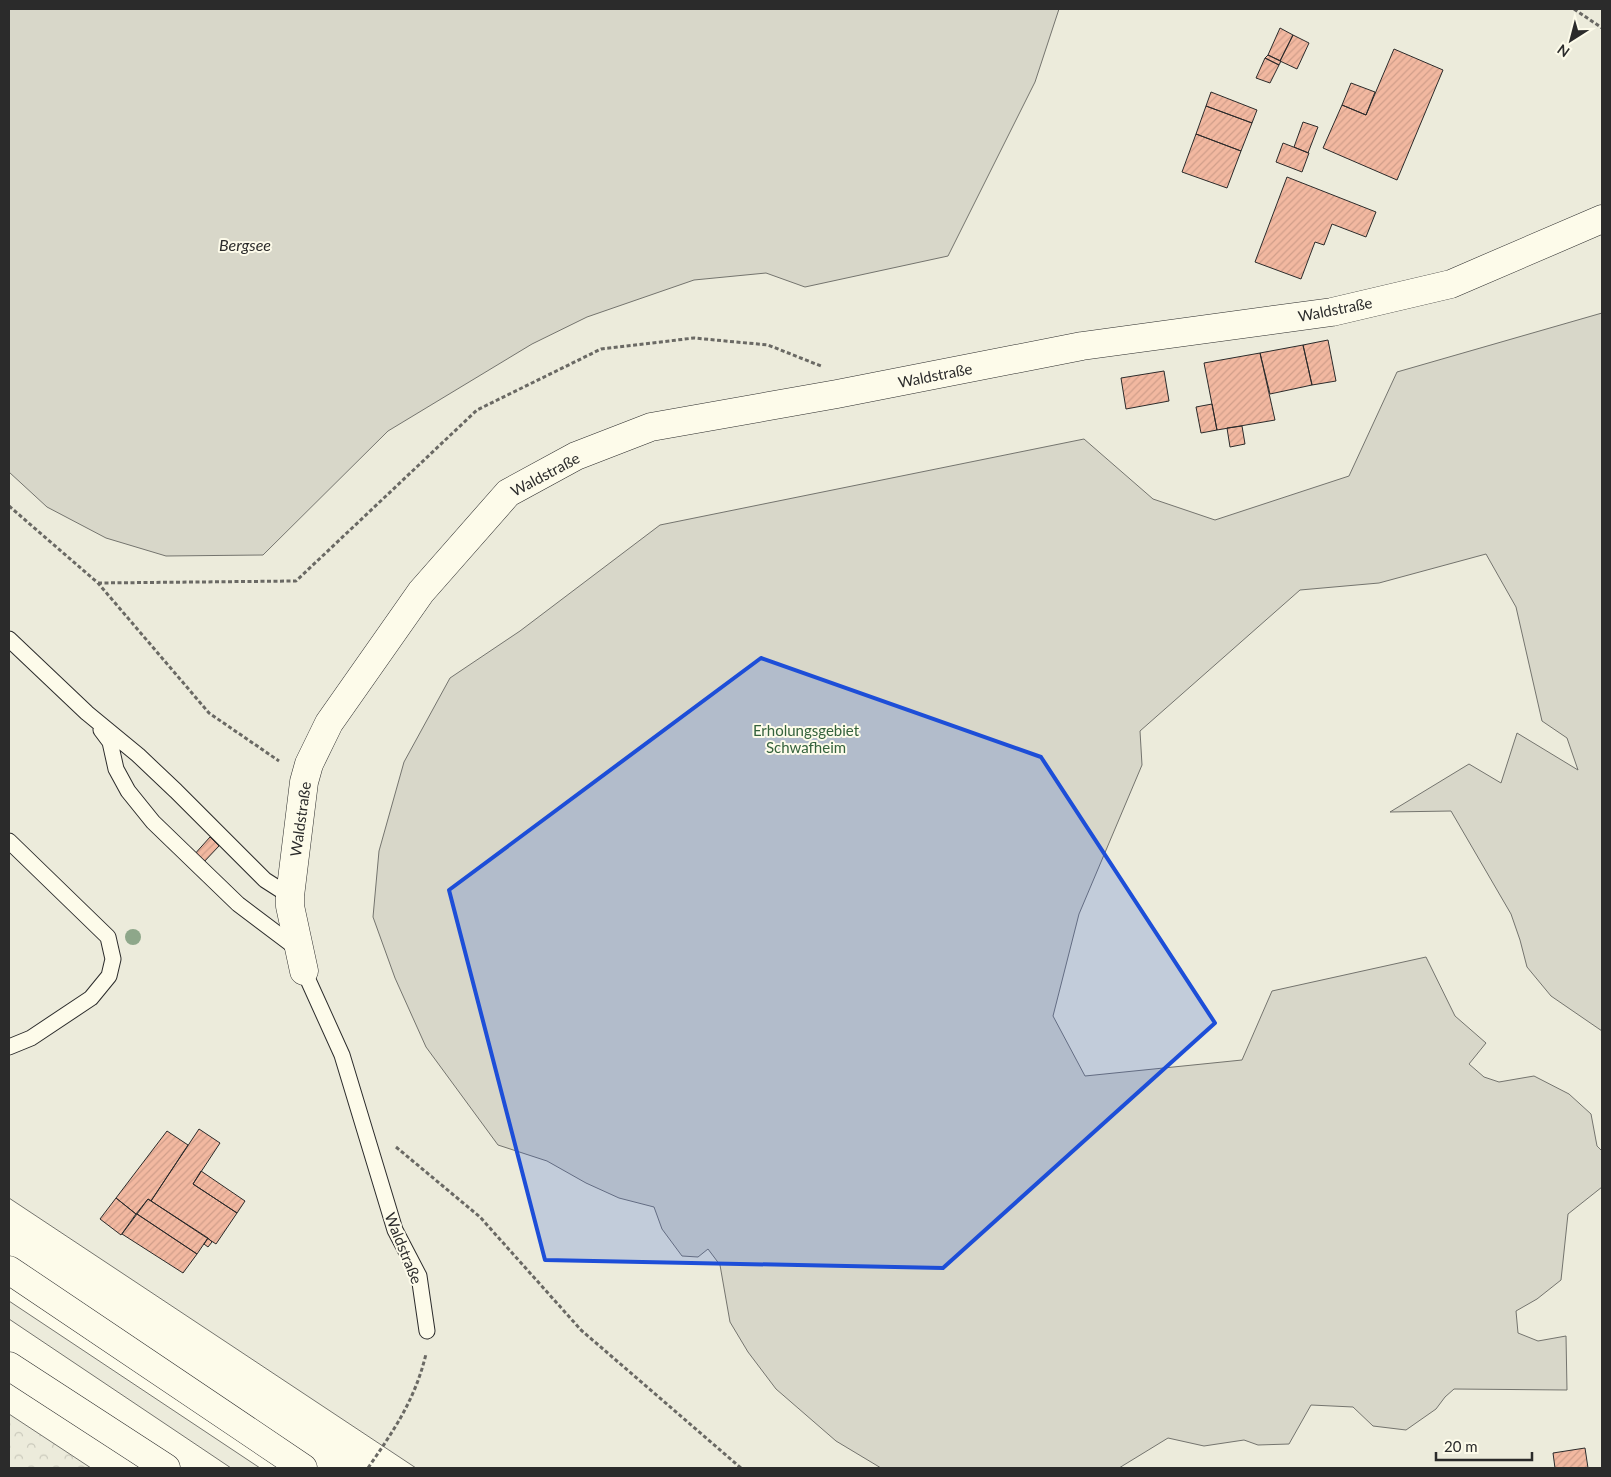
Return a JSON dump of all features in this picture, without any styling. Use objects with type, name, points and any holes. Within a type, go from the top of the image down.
[{"type":"main road","name":"Waldstraße","points":[[302,961],[290,906],[290,896],[304,782],[309,764],[329,724],[421,592],[508,493],[576,456],[651,427],[837,394],[1082,346],[1332,312],[1451,284],[1602,218]]},
{"type":"main road","points":[[9,1270],[302,1468]]},
{"type":"main road","points":[[9,1366],[166,1468]]},
{"type":"lane","points":[[9,639],[87,713],[138,755],[265,880],[290,896]]},
{"type":"lane","points":[[87,713],[110,742],[116,769],[128,791],[153,822],[238,904],[302,961]]},
{"type":"lane","points":[[9,841],[108,937],[113,959],[109,976],[91,998],[31,1038],[9,1047]]},
{"type":"lane","name":"Waldstraße","points":[[302,961],[342,1055],[395,1230],[419,1276],[427,1331]]},
{"type":"path","points":[[1574,9],[1602,28]]},
{"type":"path","points":[[98,583],[296,581],[477,410],[601,349],[694,338],[766,344],[818,364],[837,379],[837,394]]},
{"type":"path","points":[[9,506],[98,583],[209,713],[276,758],[304,782]]},
{"type":"path","points":[[364,1126],[388,1141],[480,1217],[581,1330],[740,1468]]},
{"type":"path","points":[[368,1468],[402,1417],[421,1376],[427,1353],[427,1331]]},
{"type":"highlighted area","points":[[761,658],[1041,757],[1215,1023],[943,1268],[545,1260],[449,890]]},
{"type":"green space","name":"Erholungsgebiet Schwafheim","points":[[9,9],[1602,9],[1602,1468],[416,1468],[9,1198]]},
{"type":"green space","points":[[9,1301],[260,1468],[231,1468],[9,1319]]},
{"type":"green space","points":[[9,1414],[91,1468],[9,1468]]},
{"type":"water","name":"Bergsee","points":[[9,9],[1059,9],[1035,82],[948,256],[805,287],[766,273],[694,280],[587,317],[532,344],[388,431],[263,555],[166,556],[106,538],[47,507],[9,472]]},
{"type":"water","points":[[1602,313],[1602,1031],[1551,996],[1527,967],[1511,914],[1451,811],[1390,812],[1469,764],[1501,783],[1517,733],[1578,770],[1567,738],[1542,721],[1516,607],[1486,554],[1379,583],[1300,590],[1140,731],[1142,765],[1079,914],[1053,1016],[1085,1076],[1242,1060],[1272,991],[1426,957],[1455,1016],[1486,1043],[1469,1064],[1484,1077],[1499,1082],[1534,1076],[1569,1094],[1591,1114],[1597,1146],[1602,1151],[1602,1187],[1568,1214],[1561,1280],[1537,1299],[1516,1311],[1518,1333],[1538,1341],[1566,1336],[1567,1390],[1454,1389],[1436,1409],[1406,1430],[1373,1426],[1353,1407],[1311,1405],[1289,1444],[1258,1445],[1244,1440],[1204,1446],[1168,1438],[1119,1468],[881,1468],[836,1441],[776,1389],[748,1352],[730,1322],[720,1265],[708,1249],[698,1257],[682,1256],[662,1229],[654,1207],[619,1198],[586,1183],[547,1161],[498,1145],[426,1047],[395,978],[373,917],[379,851],[404,762],[450,678],[520,631],[660,525],[1084,439],[1153,499],[1215,520],[1349,476],[1397,372]]},
{"type":"building","points":[[1280,28],[1293,35],[1280,61],[1268,55]]},
{"type":"building","points":[[1293,35],[1309,43],[1297,69],[1280,61]]},
{"type":"building","points":[[1394,49],[1443,70],[1397,180],[1323,148],[1342,105],[1366,115]]},
{"type":"building","points":[[1268,55],[1281,61],[1279,65],[1265,58]]},
{"type":"building","points":[[1265,58],[1279,65],[1270,83],[1256,78]]},
{"type":"building","points":[[1351,83],[1375,92],[1366,115],[1342,105]]},
{"type":"building","points":[[1211,92],[1257,110],[1252,123],[1206,106]]},
{"type":"building","points":[[1206,106],[1252,123],[1241,151],[1196,134]]},
{"type":"building","points":[[1303,122],[1318,127],[1308,153],[1294,147]]},
{"type":"building","points":[[1196,134],[1241,151],[1227,188],[1182,172]]},
{"type":"building","points":[[1283,143],[1309,153],[1302,172],[1276,162]]},
{"type":"building","points":[[1287,177],[1376,212],[1366,237],[1332,224],[1324,245],[1315,242],[1301,279],[1255,262]]},
{"type":"building","points":[[1328,340],[1336,381],[1312,385],[1303,345]]},
{"type":"building","points":[[1303,345],[1312,385],[1270,394],[1260,353]]},
{"type":"building","points":[[1260,353],[1275,420],[1217,430],[1204,363]]},
{"type":"building","points":[[1164,371],[1169,401],[1126,409],[1121,378]]},
{"type":"building","points":[[1212,404],[1217,430],[1201,433],[1196,407]]},
{"type":"building","points":[[1242,426],[1245,444],[1230,447],[1227,428]]},
{"type":"building","points":[[210,837],[219,846],[202,864],[193,856]]},
{"type":"building","points":[[199,1129],[220,1143],[193,1184],[237,1213],[216,1244],[151,1201]]},
{"type":"building","points":[[167,1131],[188,1145],[151,1201],[148,1199],[136,1214],[116,1198]]},
{"type":"building","points":[[201,1171],[245,1201],[237,1213],[193,1184]]},
{"type":"building","points":[[116,1198],[136,1214],[121,1235],[100,1219]]},
{"type":"building","points":[[148,1199],[208,1238],[197,1254],[137,1214]]},
{"type":"building","points":[[137,1214],[197,1254],[183,1273],[122,1234]]},
{"type":"building","points":[[208,1238],[212,1242],[208,1247],[204,1244]]},
{"type":"building","points":[[1585,1448],[1588,1468],[1555,1468],[1553,1453]]}]
